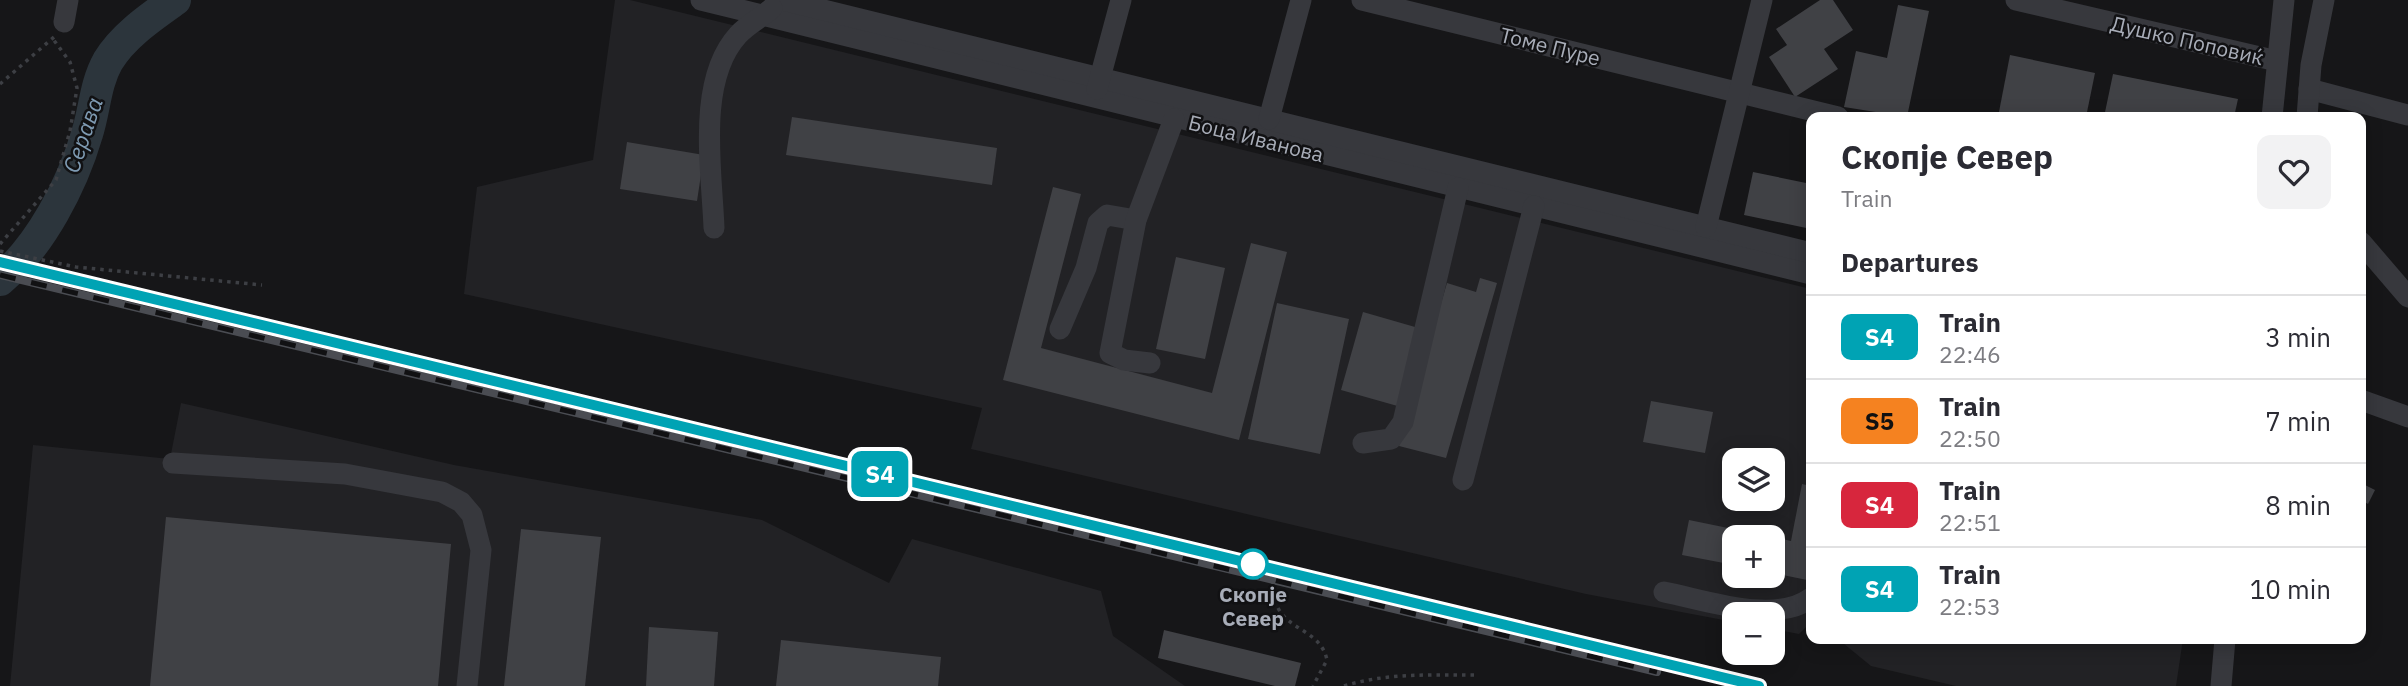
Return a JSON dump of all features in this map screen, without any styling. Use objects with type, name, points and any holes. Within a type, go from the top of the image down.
[{"type":"street","points":[[58,31],[68,0]]},
{"type":"street","name":"Боца Иванова","points":[[701,0],[1534,206],[1564,202],[1806,273]]},
{"type":"street","points":[[714,228],[710,103],[721,62],[738,35],[782,0],[1269,119],[1564,202],[1706,227],[1806,252]]},
{"type":"street","points":[[1094,99],[1121,0]]},
{"type":"street","points":[[1269,119],[1301,0]]},
{"type":"street","name":"Томе Пуре","points":[[1362,0],[1817,112]]},
{"type":"street","points":[[1706,227],[1762,0]]},
{"type":"street","name":"Душко Поповиќ","points":[[2015,0],[2049,4],[2277,61]]},
{"type":"street","points":[[2272,112],[2284,0]]},
{"type":"street","points":[[2307,112],[2325,0]]},
{"type":"street","points":[[2309,89],[2408,115]]},
{"type":"street","points":[[1150,363],[1124,360],[1110,353],[1136,220],[1174,119]]},
{"type":"street","points":[[1363,443],[1391,439],[1403,422],[1458,188]]},
{"type":"street","points":[[1462,480],[1534,206]]},
{"type":"street","points":[[1060,329],[1086,268],[1098,223],[1107,215],[1136,220]]},
{"type":"street","points":[[2366,248],[2408,297]]},
{"type":"street","points":[[2366,402],[2401,415]]},
{"type":"street","points":[[2366,411],[2401,415]]},
{"type":"street","points":[[173,463],[345,474],[442,492],[461,502],[472,515],[481,550],[467,686]]},
{"type":"street","points":[[1664,592],[1772,611],[1796,606],[1806,601]]},
{"type":"street","points":[[2221,686],[2225,644]]},
{"type":"path","points":[[0,84],[58,31],[78,88],[70,131],[56,180],[0,244]]},
{"type":"path","points":[[2,251],[76,267],[262,285]]},
{"type":"path","points":[[1278,608],[1283,619],[1307,632],[1324,646],[1327,660],[1313,686]]},
{"type":"path","points":[[1344,686],[1366,679],[1404,675],[1474,675]]},
{"type":"shaded area","points":[[615,0],[630,0],[1806,288],[1806,627],[1799,634],[1785,631],[1785,602],[1722,602],[1722,620],[1586,594],[971,449],[982,408],[464,294],[477,187],[593,160]]},
{"type":"shaded area","points":[[181,403],[454,465],[762,520],[889,583],[912,539],[1101,591],[1113,636],[1185,686],[10,686],[33,445],[170,459]]},
{"type":"shaded area","points":[[1844,644],[2182,644],[2176,686],[1956,686],[1871,666]]},
{"type":"building","points":[[1820,0],[1833,0],[1853,30],[1824,49],[1838,69],[1795,97],[1769,57],[1787,45],[1776,29]]},
{"type":"building","points":[[1898,5],[1929,11],[1908,112],[1876,112],[1844,107],[1856,51],[1887,58]]},
{"type":"building","points":[[2010,55],[2095,73],[2087,112],[1999,112]]},
{"type":"building","points":[[2113,74],[2238,99],[2235,112],[2105,112]]},
{"type":"building","points":[[792,117],[997,148],[992,185],[786,155]]},
{"type":"building","points":[[627,142],[704,155],[697,201],[620,189]]},
{"type":"building","points":[[1753,172],[1806,183],[1806,228],[1744,215]]},
{"type":"building","points":[[1053,187],[1081,194],[1041,348],[1212,393],[1251,243],[1287,252],[1239,440],[1003,380]]},
{"type":"building","points":[[1176,257],[1225,268],[1205,359],[1156,349]]},
{"type":"building","points":[[1480,278],[1497,283],[1446,458],[1399,446],[1447,283],[1476,292]]},
{"type":"building","points":[[1277,303],[1349,319],[1320,454],[1248,439]]},
{"type":"building","points":[[1363,312],[1422,329],[1401,407],[1341,390]]},
{"type":"building","points":[[1651,401],[1713,412],[1705,453],[1643,442]]},
{"type":"building","points":[[1802,484],[1806,485],[1806,580],[1785,575],[1785,540],[1791,541]]},
{"type":"building","points":[[2366,486],[2375,490],[2368,504],[2366,503]]},
{"type":"building","points":[[166,517],[451,544],[438,686],[150,686]]},
{"type":"building","points":[[1689,520],[1722,527],[1722,563],[1682,555]]},
{"type":"building","points":[[521,529],[601,537],[585,686],[504,686]]},
{"type":"building","points":[[649,627],[718,632],[714,686],[646,686]]},
{"type":"building","points":[[1164,630],[1301,663],[1295,686],[1275,686],[1158,658]]},
{"type":"building","points":[[781,640],[941,657],[938,686],[776,686]]},
{"type":"waterway","name":"Серава","points":[[0,280],[29,250],[64,193],[81,153],[100,79],[108,61],[129,35],[175,0]]},
{"type":"railway","points":[[0,262],[1759,686]]},
{"type":"railway","points":[[0,275],[1657,672]]},
{"type":"train","name":"S4","points":[[0,262],[1759,686]]},
{"type":"place","name":"Скопје Север","points":[[1253,564]]}]
